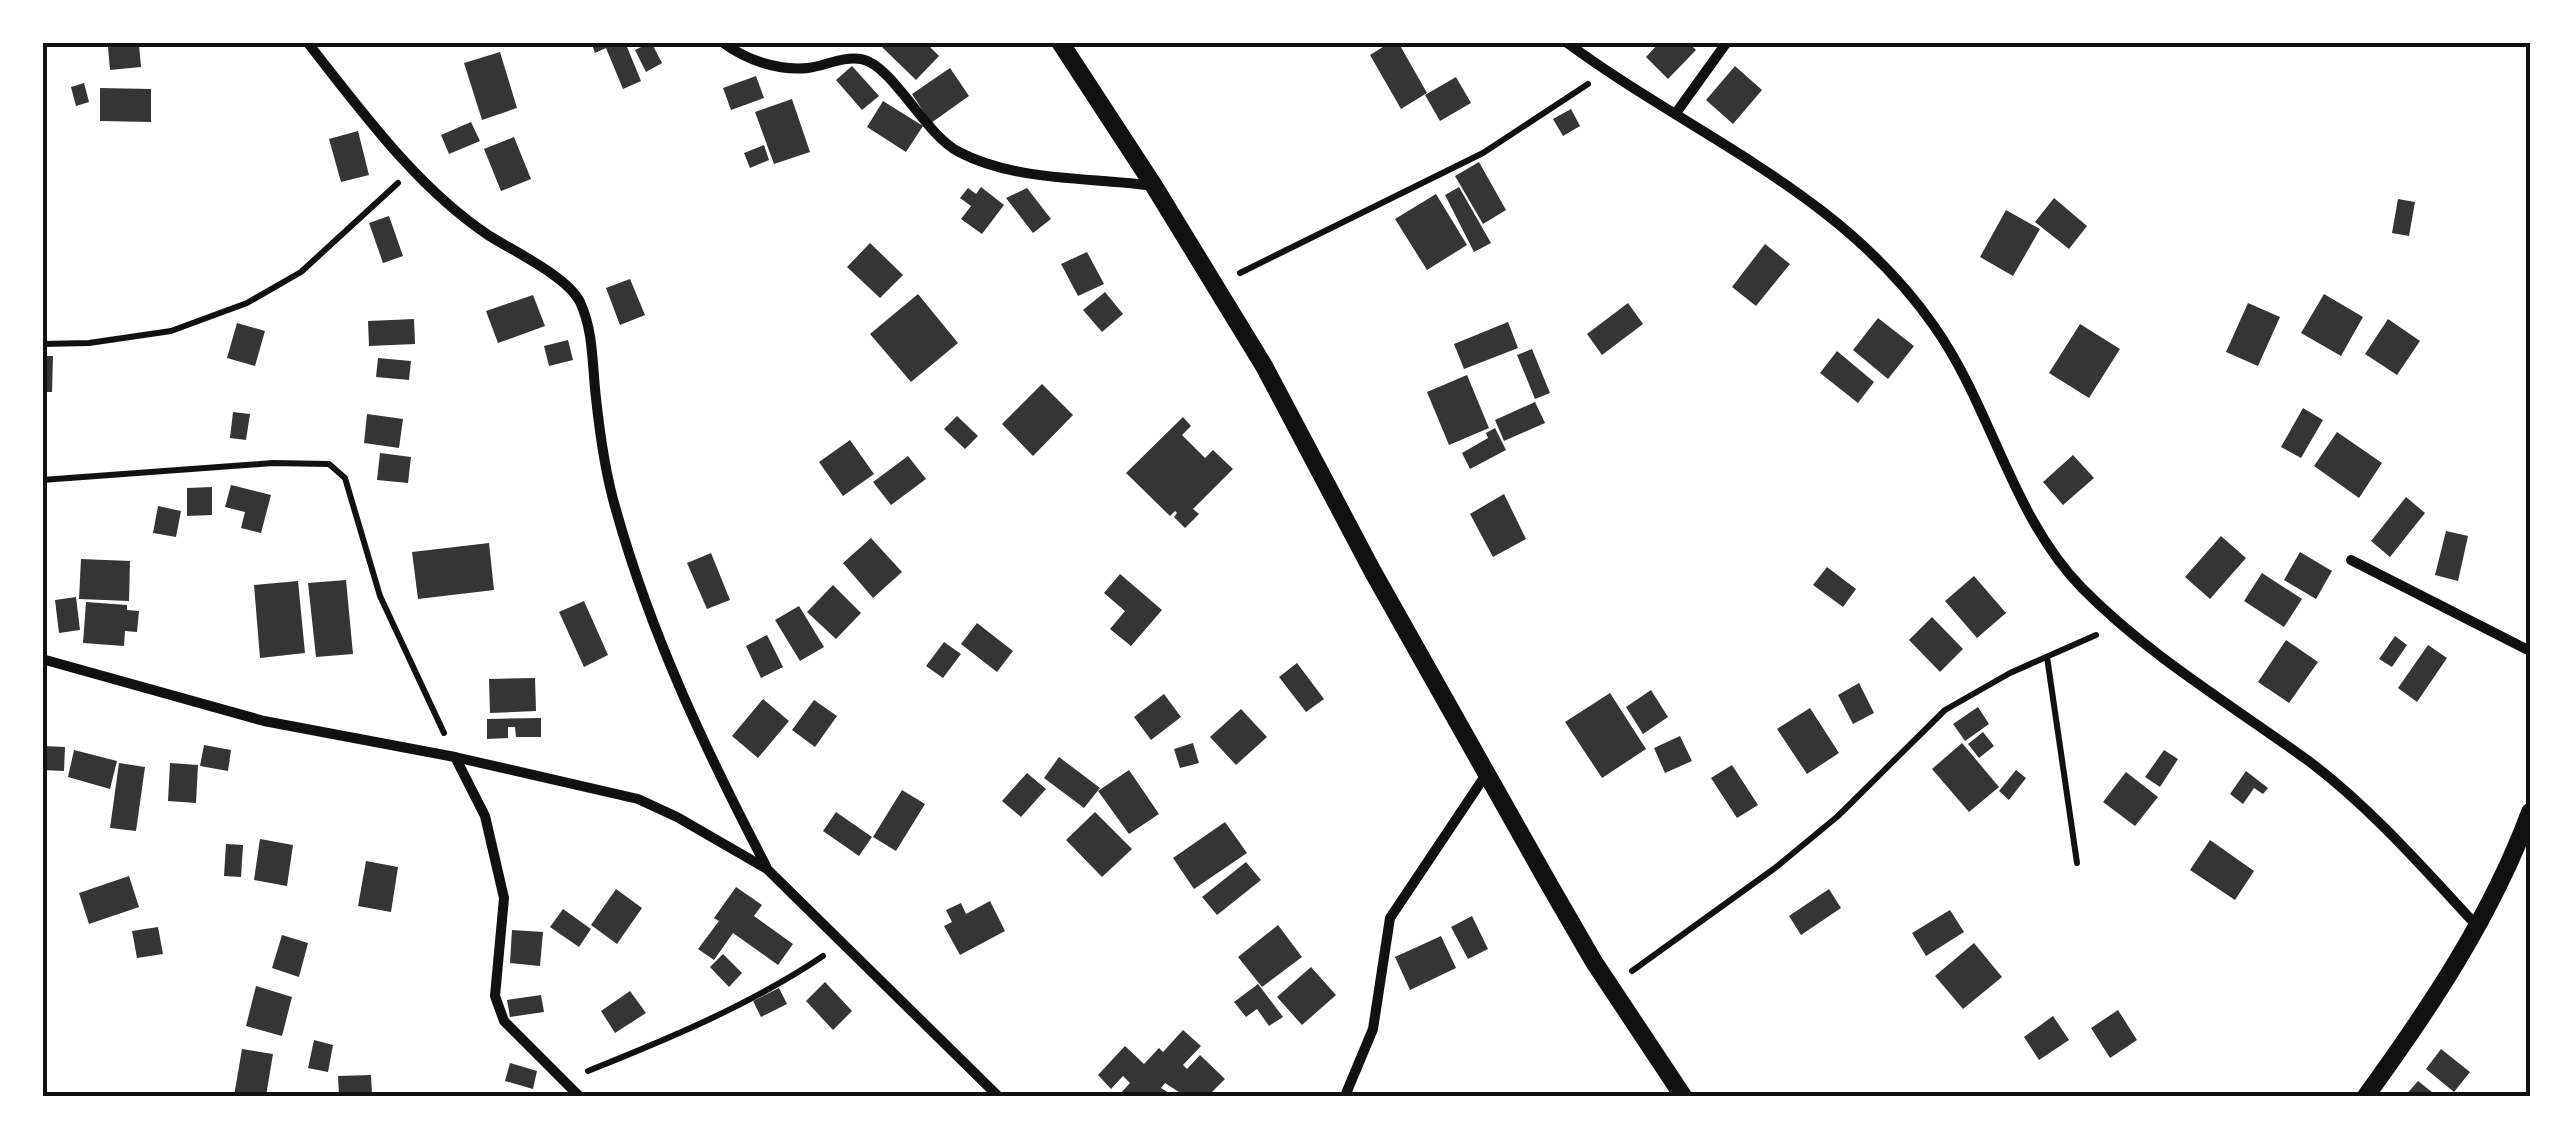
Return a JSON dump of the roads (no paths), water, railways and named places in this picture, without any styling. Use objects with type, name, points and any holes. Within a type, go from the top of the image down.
[{"type":"street","points":[[307,42],[414,170],[462,215],[578,297],[590,331],[600,438],[615,508],[655,632],[713,763],[767,868]]},
{"type":"street","points":[[722,42],[736,53],[767,64],[806,68],[862,59],[883,70],[936,135],[956,151],[984,164],[1154,186]]},
{"type":"street","points":[[1060,42],[1264,366],[1373,572],[1487,772],[1610,986],[1683,1096]]},
{"type":"street","points":[[1566,42],[1606,72],[1798,190],[1836,219],[1897,280],[1933,324],[1955,358],[2038,529],[2079,585],[2183,675],[2325,775],[2407,850],[2477,926]]},
{"type":"street","points":[[1676,113],[1727,42]]},
{"type":"street","points":[[2351,560],[2530,651]]},
{"type":"street","points":[[42,659],[264,721],[455,756],[638,799],[767,868],[998,1096]]},
{"type":"street","points":[[455,756],[485,816],[504,898],[495,996],[498,1010],[504,1021],[579,1096]]},
{"type":"street","points":[[1345,1096],[1373,1029],[1390,918],[1487,772]]},
{"type":"street","points":[[2366,1096],[2430,1004],[2477,926],[2511,866],[2530,812]]}]
